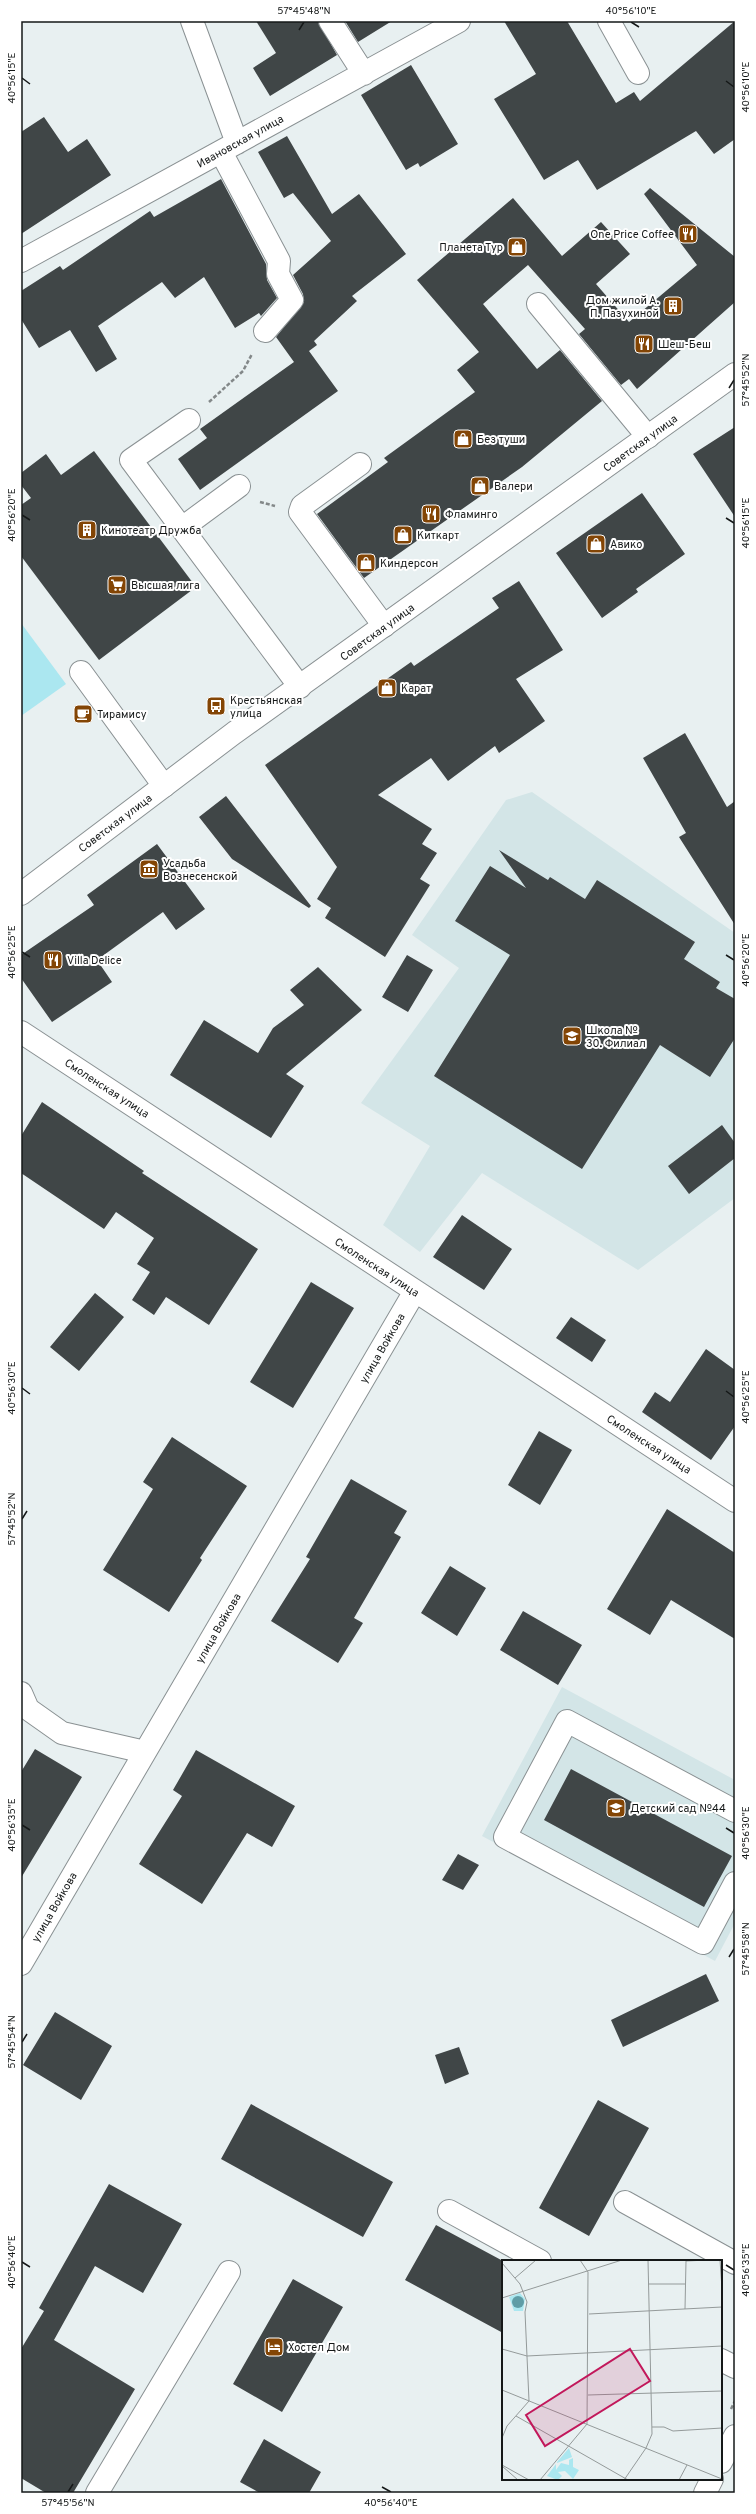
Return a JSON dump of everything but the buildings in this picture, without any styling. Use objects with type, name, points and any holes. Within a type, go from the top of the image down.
[{"type":"street","points":[[192,21],[229,147],[279,261],[278,274],[292,300],[265,330]]},
{"type":"street","points":[[330,21],[364,74]]},
{"type":"street","points":[[609,21],[638,73]]},
{"type":"street","name":"Ивановская улица","points":[[21,261],[364,74],[423,50],[463,26]]},
{"type":"street","points":[[538,304],[648,437]]},
{"type":"street","name":"Советская улица","points":[[21,894],[164,786],[735,374]]},
{"type":"street","points":[[189,420],[131,460],[300,687]]},
{"type":"street","points":[[360,464],[302,506],[300,512],[384,626]]},
{"type":"street","points":[[182,528],[234,490]]},
{"type":"street","points":[[81,672],[164,786]]},
{"type":"street","name":"Смоленская улица","points":[[21,1032],[415,1292],[735,1500]]},
{"type":"street","name":"улица Войкова","points":[[21,1964],[415,1292]]},
{"type":"street","points":[[21,1693],[28,1709],[62,1733],[145,1752]]},
{"type":"street","points":[[735,1811],[567,1721],[505,1837],[703,1943],[735,1883]]},
{"type":"street","points":[[624,2202],[735,2263]]},
{"type":"street","points":[[449,2211],[538,2260]]},
{"type":"street","points":[[98,2493],[229,2272]]},
{"type":"street","points":[[722,2360],[735,2367]]},
{"type":"street","points":[[722,2460],[735,2436]]},
{"type":"street","points":[[704,2493],[711,2480]]},
{"type":"path","points":[[189,420],[243,371],[265,330]]},
{"type":"path","points":[[234,490],[300,512]]},
{"type":"shaded area","points":[[21,623],[66,684],[21,716]]},
{"type":"shaded area","name":"Школа № 30. Филиал","points":[[532,792],[735,933],[735,1198],[638,1270],[482,1173],[420,1252],[383,1225],[430,1146],[361,1103],[459,968],[412,935],[506,800]]},
{"type":"shaded area","name":"Детский сад №44","points":[[562,1687],[735,1780],[735,1923],[715,1961],[482,1836]]},
{"type":"place","name":"One Price Coffee","points":[[688,234]]},
{"type":"place","name":"Планета Тур","points":[[517,247]]},
{"type":"place","name":"Дом жилой А. П. Пазухиной","points":[[673,306]]},
{"type":"place","name":"Шеш-Беш","points":[[644,344]]},
{"type":"place","name":"Без туши","points":[[463,439]]},
{"type":"place","name":"Валери","points":[[480,486]]},
{"type":"place","name":"Фламинго","points":[[431,514]]},
{"type":"place","name":"Кинотеатр Дружба","points":[[87,530]]},
{"type":"place","name":"Киткарт","points":[[403,535]]},
{"type":"place","name":"Авико","points":[[596,544]]},
{"type":"place","name":"Киндерсон","points":[[366,563]]},
{"type":"place","name":"Высшая лига","points":[[117,585]]},
{"type":"place","name":"Карат","points":[[387,688]]},
{"type":"place","name":"Крестьянская улица","points":[[216,706]]},
{"type":"place","name":"Тирамису","points":[[83,714]]},
{"type":"place","name":"Усадьба Вознесенской","points":[[149,869]]},
{"type":"place","name":"Villa Delice","points":[[53,960]]},
{"type":"place","name":"Школа № 30. Филиал","points":[[572,1036]]},
{"type":"place","name":"Детский сад №44","points":[[616,1808]]},
{"type":"place","name":"Хостел Дом","points":[[274,2347]]}]
